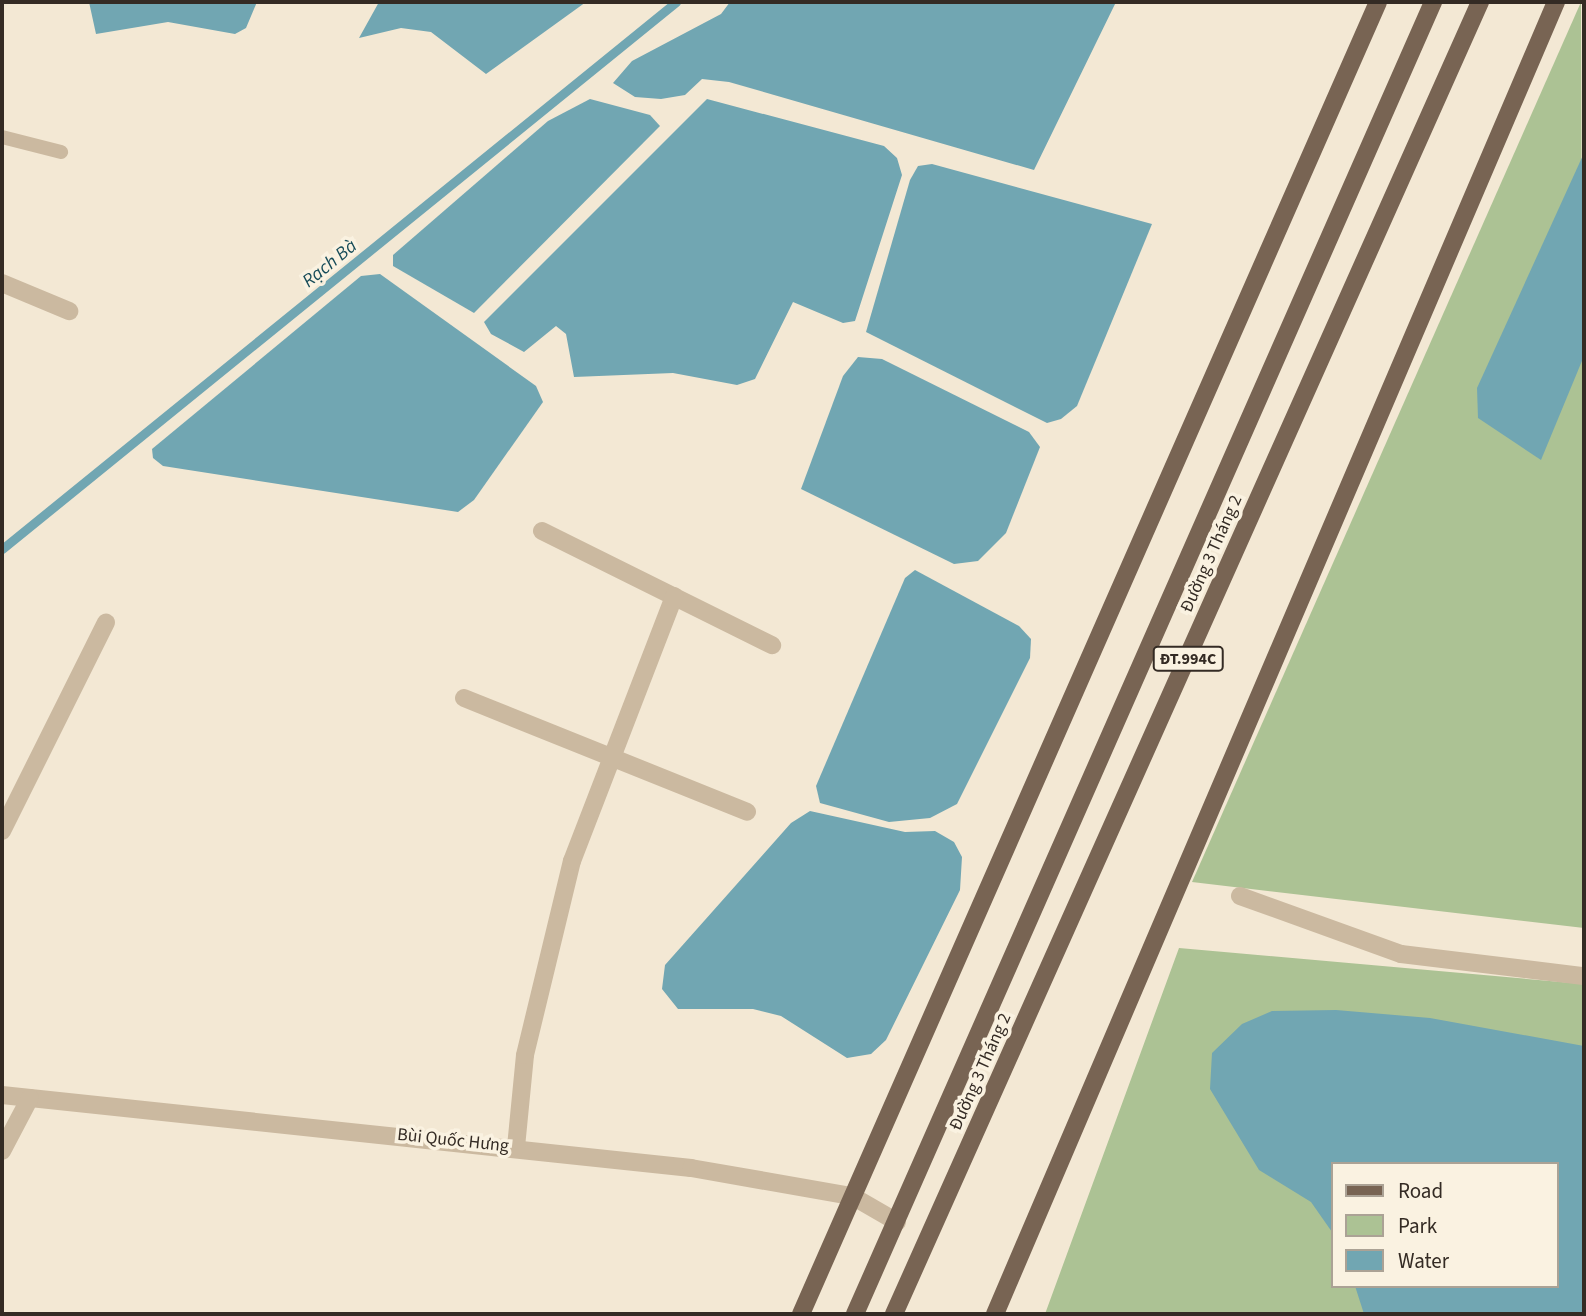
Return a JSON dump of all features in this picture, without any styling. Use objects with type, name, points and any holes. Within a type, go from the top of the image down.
[{"type":"main road","points":[[801,1314],[1378,2]]},
{"type":"main road","name":"Đường 3 Tháng 2","points":[[855,1314],[1433,2]]},
{"type":"main road","name":"Đường 3 Tháng 2","points":[[894,1314],[1480,2]]},
{"type":"main road","points":[[995,1314],[1556,2]]},
{"type":"street","points":[[2,283],[69,311]]},
{"type":"street","points":[[542,531],[772,645]]},
{"type":"street","points":[[516,1147],[528,1042],[572,861],[608,757],[674,596]]},
{"type":"street","points":[[2,831],[106,622]]},
{"type":"street","points":[[464,698],[747,812]]},
{"type":"street","points":[[1240,896],[1401,954],[1584,976]]},
{"type":"street","name":"Bùi Quốc Hưng","points":[[2,1095],[516,1147],[852,1196],[897,1222]]},
{"type":"street","points":[[2,1151],[30,1097]]},
{"type":"lane","points":[[2,137],[61,152]]},
{"type":"green space","points":[[1581,2],[1584,928],[1192,882]]},
{"type":"green space","points":[[1179,948],[1584,984],[1584,1314],[1045,1314]]},
{"type":"water","points":[[89,2],[257,2],[246,28],[235,34],[168,22],[96,34]]},
{"type":"water","points":[[379,2],[586,2],[486,74],[431,32],[401,28],[359,38]]},
{"type":"water","points":[[730,2],[1116,2],[1034,170],[729,82],[702,79],[685,95],[661,99],[635,97],[613,83],[632,61],[721,14]]},
{"type":"water","points":[[590,99],[650,115],[660,126],[474,313],[393,266],[393,255],[548,121]]},
{"type":"water","points":[[707,99],[884,146],[897,158],[902,175],[855,321],[843,323],[793,302],[755,379],[737,385],[673,373],[574,377],[566,334],[556,326],[524,352],[491,334],[484,322]]},
{"type":"water","points":[[1584,153],[1584,356],[1541,460],[1478,418],[1477,388]]},
{"type":"water","points":[[932,164],[1152,224],[1077,406],[1061,419],[1047,423],[866,332],[910,180],[918,166]]},
{"type":"water","points":[[380,274],[536,386],[543,402],[474,500],[458,512],[163,466],[153,458],[152,449],[361,276]]},
{"type":"water","points":[[858,357],[882,359],[1029,432],[1040,447],[1006,533],[978,561],[954,564],[801,489],[843,376]]},
{"type":"water","points":[[915,570],[1019,626],[1031,639],[1030,658],[957,804],[930,818],[889,822],[820,803],[816,786],[905,578]]},
{"type":"water","points":[[810,811],[905,832],[935,831],[954,842],[962,857],[960,890],[886,1040],[871,1054],[847,1058],[781,1016],[753,1009],[678,1009],[662,989],[665,965],[791,823]]},
{"type":"water","points":[[1336,1010],[1430,1018],[1584,1046],[1584,1314],[1364,1314],[1356,1288],[1558,1288],[1558,1162],[1330,1162],[1330,1229],[1311,1202],[1259,1170],[1210,1089],[1212,1053],[1242,1024],[1272,1011]]},
{"type":"waterway","name":"Rạch Bà","points":[[2,549],[676,2]]}]
